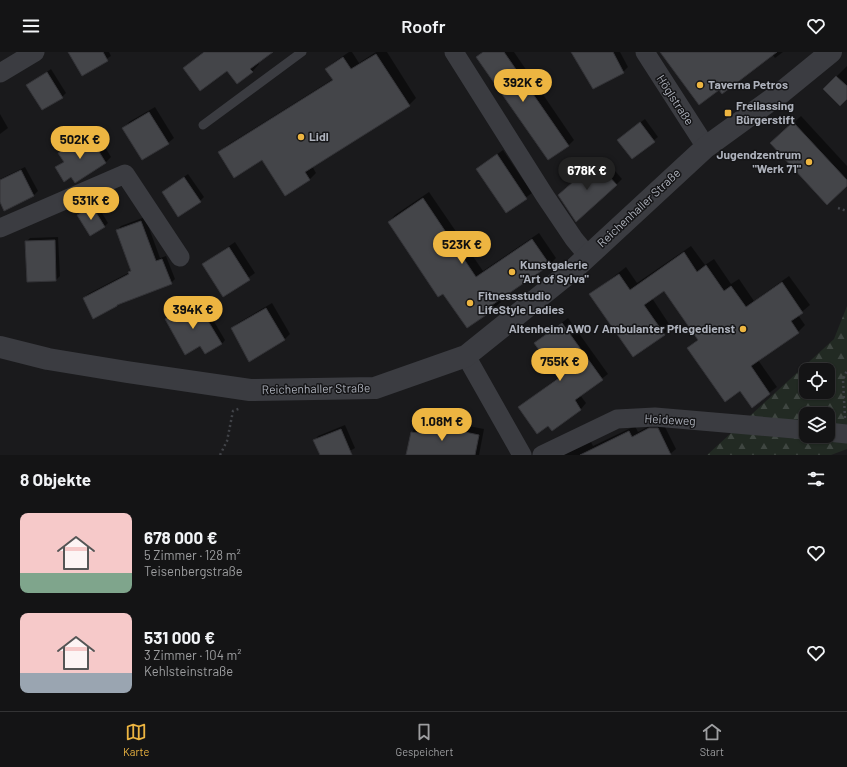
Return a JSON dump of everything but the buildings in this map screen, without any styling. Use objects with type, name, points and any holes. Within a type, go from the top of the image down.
[{"type":"street","points":[[0,74],[35,52]]},
{"type":"street","points":[[454,52],[549,202],[574,239],[588,256]]},
{"type":"street","name":"Höglstraße","points":[[644,52],[706,147]]},
{"type":"street","name":"Reichenhaller Straße","points":[[0,347],[48,359],[250,390],[375,388],[466,356],[588,256],[706,147],[782,92],[831,52]]},
{"type":"street","points":[[0,228],[125,174],[180,257]]},
{"type":"street","points":[[466,356],[522,455]]},
{"type":"street","name":"Heideweg","points":[[542,455],[617,419],[655,417],[799,429]]},
{"type":"lane","points":[[203,125],[302,52]]},
{"type":"path","points":[[838,208],[847,211]]},
{"type":"path","points":[[840,433],[842,380],[847,370]]},
{"type":"path","points":[[220,455],[227,441],[233,411]]},
{"type":"green space","points":[[847,306],[847,449],[831,455],[707,455],[799,371],[799,399],[835,399],[835,363],[808,363],[834,339]]},
{"type":"place","name":"Taverna Petros","points":[[700,85]]},
{"type":"place","name":"Freilassing Bürgerstift","points":[[728,113]]},
{"type":"place","name":"Lidl","points":[[301,137]]},
{"type":"place","name":"Jugendzentrum \"Werk 71\"","points":[[809,162]]},
{"type":"place","name":"Kunstgalerie \"Art of Sylva\"","points":[[512,272]]},
{"type":"place","name":"Fitnessstudio LifeStyle Ladies","points":[[470,303]]},
{"type":"place","name":"Altenheim AWO / Ambulanter Pflegedienst","points":[[743,329]]}]
